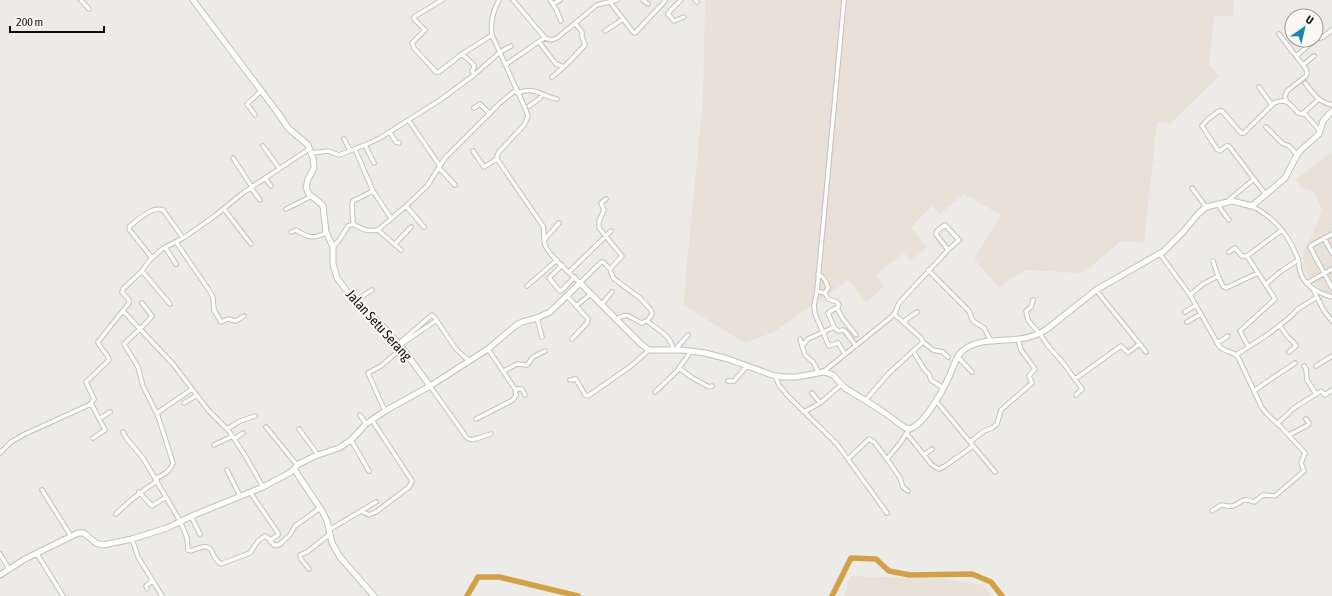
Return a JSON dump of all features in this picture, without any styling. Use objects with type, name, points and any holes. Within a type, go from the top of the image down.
[{"type":"street","points":[[81,0],[89,9]]},
{"type":"street","points":[[193,0],[288,128],[306,143],[310,151]]},
{"type":"street","points":[[442,0],[414,17],[424,30],[412,43],[412,45],[437,72],[492,35]]},
{"type":"street","points":[[473,151],[484,167],[497,159],[502,148],[518,132],[527,119],[525,108],[492,35],[492,17],[499,0]]},
{"type":"street","points":[[513,0],[545,38],[552,40],[556,39],[575,24],[593,7],[603,2],[617,0]]},
{"type":"street","points":[[550,0],[561,21]]},
{"type":"street","points":[[553,4],[560,0]]},
{"type":"street","points":[[644,0],[648,4]]},
{"type":"street","points":[[673,0],[677,3]]},
{"type":"street","points":[[681,0],[669,12],[668,15],[674,21],[684,17]]},
{"type":"street","points":[[844,0],[817,291],[814,306],[816,316],[829,346],[838,343],[845,354]]},
{"type":"street","points":[[610,2],[622,19],[635,33],[665,1]]},
{"type":"street","points":[[604,31],[622,19]]},
{"type":"street","points":[[552,77],[564,68],[585,45],[582,32],[575,24]]},
{"type":"street","points":[[1324,36],[1332,30]]},
{"type":"street","points":[[1279,34],[1306,69],[1306,74],[1287,91],[1285,96],[1286,100]]},
{"type":"street","points":[[505,65],[545,38]]},
{"type":"street","points":[[539,42],[556,64],[564,68]]},
{"type":"street","points":[[0,453],[11,442],[25,434],[91,404],[94,399],[86,382],[109,360],[99,346],[99,340],[123,311],[129,301],[122,290],[142,271],[152,258],[165,247],[184,238],[279,168],[310,151],[328,150],[339,154],[365,145],[390,133],[440,100],[474,75],[500,52],[511,46]]},
{"type":"street","points":[[1296,56],[1306,48]]},
{"type":"street","points":[[462,54],[474,65],[472,71],[474,75]]},
{"type":"street","points":[[1303,65],[1314,56]]},
{"type":"street","points":[[1305,83],[1318,100],[1332,105]]},
{"type":"street","points":[[1259,87],[1272,106]]},
{"type":"street","points":[[353,224],[365,231],[378,230],[427,186],[452,150],[517,91],[530,90],[557,99]]},
{"type":"street","points":[[255,115],[247,104],[261,91]]},
{"type":"street","points":[[530,106],[543,94]]},
{"type":"street","points":[[1266,194],[1228,146],[1220,151],[1217,150],[1202,126],[1207,120],[1219,111],[1222,111],[1241,133],[1244,133],[1278,101],[1286,100],[1291,103],[1298,113],[1305,114],[1320,131]]},
{"type":"street","points":[[1302,114],[1318,100]]},
{"type":"street","points":[[474,108],[480,104],[490,114]]},
{"type":"street","points":[[1252,206],[1285,178],[1301,150],[1316,137],[1320,131],[1323,121],[1332,111]]},
{"type":"street","points":[[409,121],[439,167],[455,185]]},
{"type":"street","points":[[1266,127],[1282,143],[1289,146],[1297,156]]},
{"type":"street","points":[[390,133],[396,142],[399,143]]},
{"type":"street","points":[[344,139],[352,149],[373,191],[391,218]]},
{"type":"street","points":[[365,145],[374,163]]},
{"type":"street","points":[[263,146],[279,168]]},
{"type":"street","name":"Jalan Setu Serang","points":[[310,151],[315,165],[308,179],[306,188],[308,192],[323,206],[326,233],[333,247],[333,264],[336,274],[355,301],[361,308],[372,314],[400,346],[430,386]]},
{"type":"street","points":[[233,158],[260,200]]},
{"type":"street","points":[[497,159],[543,226],[548,251],[644,347],[649,350],[691,351],[716,355],[775,375],[797,377],[821,373],[833,375],[841,385],[908,431],[924,456],[932,465],[939,469],[974,446]]},
{"type":"street","points":[[265,178],[271,186]]},
{"type":"street","points":[[1228,202],[1254,179]]},
{"type":"street","points":[[1192,188],[1206,207]]},
{"type":"street","points":[[353,224],[353,201],[373,191]]},
{"type":"street","points":[[286,209],[312,196]]},
{"type":"street","points":[[606,199],[601,203],[604,210],[598,225],[605,237],[622,255],[610,269]]},
{"type":"street","points":[[887,459],[908,431],[916,426],[936,401],[944,388],[958,357],[966,349],[991,341],[1018,339],[1040,334],[1096,290],[1160,254],[1173,243],[1206,207],[1235,202],[1252,206],[1272,219],[1282,230],[1298,260],[1300,271],[1313,289],[1324,311],[1332,321]]},
{"type":"street","points":[[1219,204],[1220,208],[1229,220]]},
{"type":"street","points":[[406,206],[424,226]]},
{"type":"street","points":[[224,208],[251,244]]},
{"type":"street","points":[[152,258],[129,228],[145,214],[158,209],[164,210],[184,238]]},
{"type":"street","points":[[545,240],[560,223]]},
{"type":"street","points":[[333,247],[348,226],[353,224]]},
{"type":"street","points":[[821,373],[889,319],[894,314],[899,303],[928,270],[959,240],[945,225],[937,231],[936,234],[948,250]]},
{"type":"street","points":[[395,244],[411,227]]},
{"type":"street","points":[[292,232],[296,230],[302,234],[314,238],[326,233]]},
{"type":"street","points":[[378,230],[401,250]]},
{"type":"street","points":[[1229,252],[1235,248],[1242,256],[1247,256],[1282,230]]},
{"type":"street","points":[[569,272],[611,231]]},
{"type":"street","points":[[1332,234],[1310,246],[1332,288]]},
{"type":"street","points":[[1324,238],[1332,253]]},
{"type":"street","points":[[176,242],[211,293],[214,310],[221,322],[228,319],[236,321],[244,316]]},
{"type":"street","points":[[165,247],[176,264]]},
{"type":"street","points":[[1160,254],[1190,295],[1217,343],[1225,351],[1231,351],[1236,355],[1265,411],[1289,434],[1305,453],[1301,463],[1304,471],[1274,496],[1263,495],[1254,502],[1244,499],[1231,506],[1221,505],[1212,511]]},
{"type":"street","points":[[1247,256],[1276,299],[1240,331],[1248,346]]},
{"type":"street","points":[[527,286],[557,260]]},
{"type":"street","points":[[1266,284],[1298,260]]},
{"type":"street","points":[[1213,261],[1218,276],[1223,286],[1226,288],[1258,273]]},
{"type":"street","points":[[0,575],[8,569],[78,533],[83,533],[96,543],[103,545],[132,539],[161,530],[191,516],[264,487],[291,472],[295,467],[318,455],[339,448],[351,440],[366,424],[488,349],[515,326],[550,312],[602,262],[610,269],[613,278],[640,298],[651,310],[652,315],[647,321],[640,323],[627,315],[617,319]]},
{"type":"street","points":[[562,265],[549,278],[560,291],[575,277]]},
{"type":"street","points":[[1307,282],[1332,269]]},
{"type":"street","points":[[928,270],[968,311],[972,320],[984,328],[991,341]]},
{"type":"street","points":[[142,271],[170,304]]},
{"type":"street","points":[[818,274],[824,278],[827,283],[828,288],[825,293]]},
{"type":"street","points":[[1190,295],[1203,284],[1218,276]]},
{"type":"street","points":[[1313,289],[1332,297]]},
{"type":"street","points":[[355,301],[372,290]]},
{"type":"street","points":[[1096,290],[1146,352]]},
{"type":"street","points":[[817,291],[825,293],[828,299],[835,301],[838,304],[837,308],[843,319],[856,335]]},
{"type":"street","points":[[602,304],[612,292]]},
{"type":"street","points":[[576,306],[591,294]]},
{"type":"street","points":[[567,296],[589,320],[572,339]]},
{"type":"street","points":[[1236,355],[1280,326],[1298,309],[1316,297]]},
{"type":"street","points":[[1033,300],[1031,307],[1026,311],[1028,320],[1064,364],[1082,389],[1076,395]]},
{"type":"street","points":[[116,514],[128,501],[160,477],[172,467],[173,464],[157,413],[143,386],[138,367],[124,345],[124,343],[140,329],[152,315],[142,303]]},
{"type":"street","points":[[1185,312],[1196,305]]},
{"type":"street","points":[[837,308],[828,313],[834,327],[838,331],[845,331],[856,346]]},
{"type":"street","points":[[123,311],[173,364],[233,437],[264,487]]},
{"type":"street","points":[[903,322],[917,312]]},
{"type":"street","points":[[894,314],[933,350],[943,352],[948,357]]},
{"type":"street","points":[[1187,322],[1201,314]]},
{"type":"street","points":[[385,411],[368,373],[381,366],[432,315],[456,349],[469,361]]},
{"type":"street","points":[[537,318],[542,337]]},
{"type":"street","points":[[647,321],[668,338],[672,343],[674,350]]},
{"type":"street","points":[[400,346],[434,322]]},
{"type":"street","points":[[1280,326],[1296,346],[1289,352]]},
{"type":"street","points":[[802,346],[808,339],[834,327]]},
{"type":"street","points":[[674,350],[688,335]]},
{"type":"street","points":[[1217,343],[1228,336]]},
{"type":"street","points":[[800,339],[805,355],[813,362],[821,373]]},
{"type":"street","points":[[970,442],[984,431],[992,428],[998,422],[1001,410],[1032,383],[1029,376],[1035,369],[1021,350],[1018,339]]},
{"type":"street","points":[[865,401],[888,374],[923,342]]},
{"type":"street","points":[[1074,379],[1121,346],[1128,353],[1139,344]]},
{"type":"street","points":[[476,419],[513,400],[516,395],[515,389],[488,349]]},
{"type":"street","points":[[570,380],[576,379],[585,396],[588,396],[631,366],[649,350]]},
{"type":"street","points":[[504,371],[517,364],[527,365],[533,358],[545,351]]},
{"type":"street","points":[[654,392],[680,368],[691,351]]},
{"type":"street","points":[[913,351],[922,366],[930,374],[931,380],[944,388]]},
{"type":"street","points":[[1316,366],[1332,356]]},
{"type":"street","points":[[958,357],[972,372]]},
{"type":"street","points":[[1254,391],[1265,382],[1295,363]]},
{"type":"street","points":[[728,381],[734,381],[747,366]]},
{"type":"street","points":[[1304,366],[1307,380],[1316,394]]},
{"type":"street","points":[[680,368],[696,381],[709,387],[712,386]]},
{"type":"street","points":[[775,375],[784,392],[834,441],[887,513]]},
{"type":"street","points":[[804,412],[820,404],[841,385]]},
{"type":"street","points":[[430,386],[467,438],[472,440],[491,434]]},
{"type":"street","points":[[157,413],[192,389]]},
{"type":"street","points":[[515,389],[522,389],[526,395]]},
{"type":"street","points":[[1277,424],[1294,408],[1316,394],[1321,391],[1325,395],[1332,390]]},
{"type":"street","points":[[812,393],[820,404]]},
{"type":"street","points":[[184,403],[197,395]]},
{"type":"street","points":[[936,401],[995,472]]},
{"type":"street","points":[[91,404],[105,431],[93,438]]},
{"type":"street","points":[[99,419],[110,412]]},
{"type":"street","points":[[360,415],[366,424]]},
{"type":"street","points":[[226,429],[240,421],[255,416]]},
{"type":"street","points":[[1289,434],[1308,425],[1309,423],[1306,419]]},
{"type":"street","points":[[361,511],[369,515],[376,512],[409,487],[412,481],[372,420]]},
{"type":"street","points":[[266,427],[295,467],[320,508],[325,517],[332,543],[340,557],[374,596]]},
{"type":"street","points":[[299,429],[318,455]]},
{"type":"street","points":[[123,432],[126,438],[143,458],[180,521],[187,538],[188,550],[191,551],[202,546],[208,547],[212,550],[217,560],[221,564],[250,553],[263,537],[266,536],[276,545],[280,545],[295,526],[320,508]]},
{"type":"street","points":[[214,445],[243,433]]},
{"type":"street","points":[[848,459],[869,439],[874,442],[887,459],[900,478],[903,487],[908,491]]},
{"type":"street","points":[[351,440],[369,471]]},
{"type":"street","points":[[924,456],[932,449]]},
{"type":"street","points":[[227,470],[240,496]]},
{"type":"street","points":[[42,490],[71,536]]},
{"type":"street","points":[[139,492],[152,506],[166,497]]},
{"type":"street","points":[[250,492],[278,533],[278,535],[270,540]]},
{"type":"street","points":[[309,569],[301,559],[300,555],[307,552],[330,532],[376,502]]},
{"type":"street","points":[[191,516],[200,534]]},
{"type":"street","points":[[132,539],[137,554],[162,596]]},
{"type":"street","points":[[0,554],[8,569]]},
{"type":"street","points":[[37,554],[64,596]]},
{"type":"street","points":[[148,589],[146,586],[152,581]]},
{"type":"shaded area","points":[[705,0],[1234,0],[1233,16],[1214,16],[1209,65],[1219,76],[1170,124],[1157,122],[1144,243],[1121,241],[1083,273],[1025,270],[999,287],[974,259],[1001,215],[964,194],[940,214],[932,206],[911,227],[927,247],[911,261],[904,253],[876,275],[885,286],[866,302],[848,280],[774,332],[744,343],[684,305],[703,99]]},
{"type":"shaded area","points":[[1332,152],[1332,294],[1326,292],[1312,282],[1303,267],[1303,251],[1311,238],[1322,210],[1314,191],[1301,187],[1296,179]]},
{"type":"shaded area","points":[[850,576],[945,579],[984,585],[990,596],[844,596]]},
{"type":"waterway","points":[[832,596],[851,558],[876,559],[889,571],[910,575],[972,574],[991,582],[1002,596]]},
{"type":"waterway","points":[[467,596],[478,577],[499,577],[578,596]]}]
